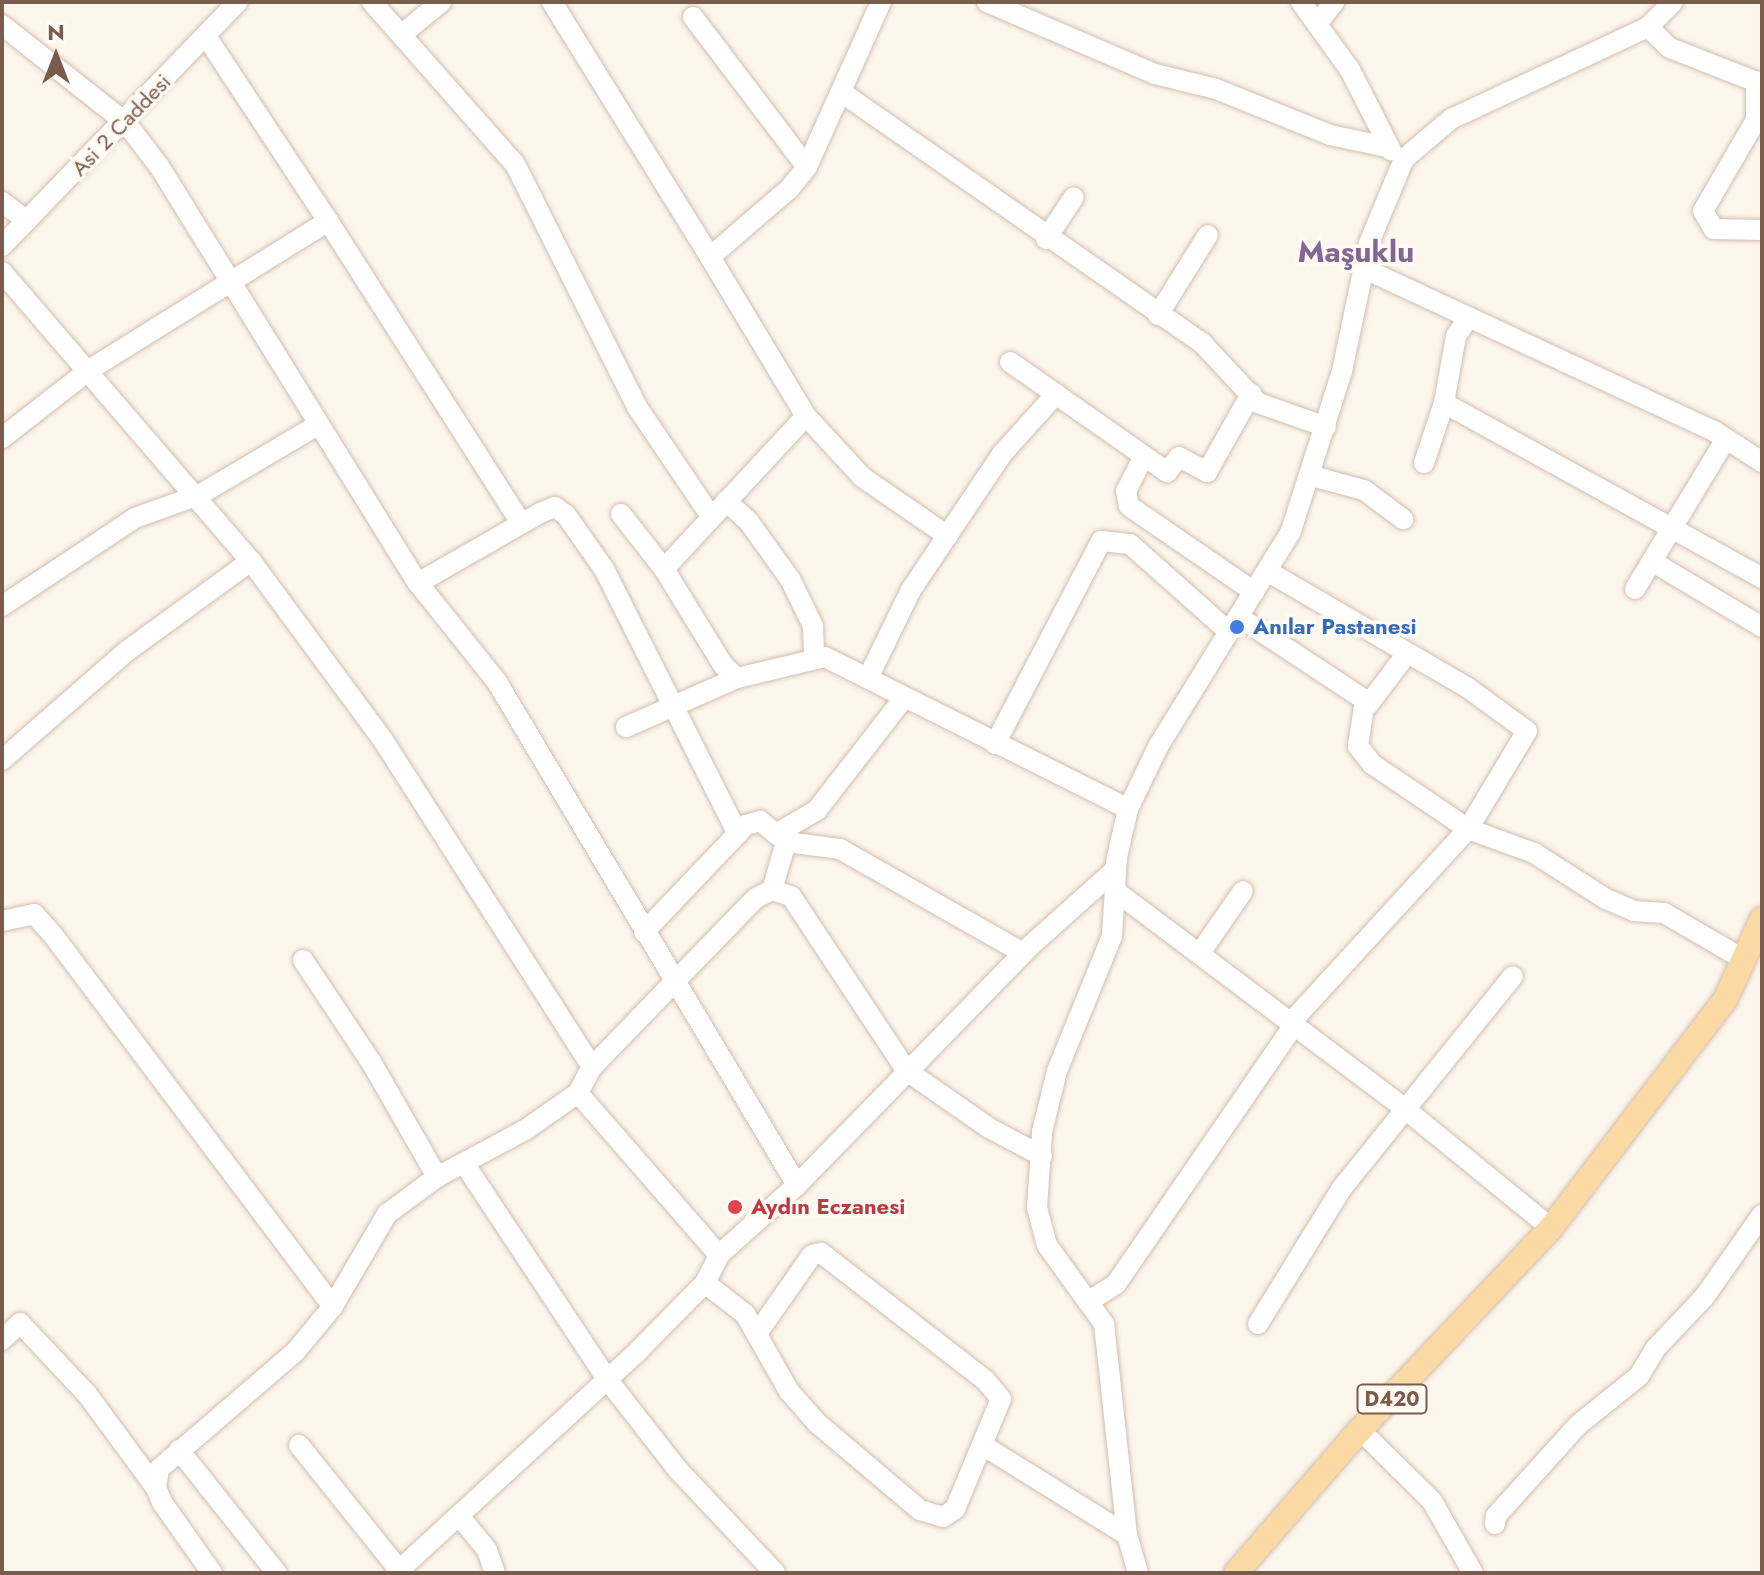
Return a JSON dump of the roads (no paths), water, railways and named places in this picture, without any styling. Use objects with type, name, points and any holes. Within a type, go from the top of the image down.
[{"type":"main road","name":"D420","points":[[1236,1573],[1360,1430],[1551,1228],[1725,1000],[1762,919]]},
{"type":"street","name":"Asi 2 Caddesi","points":[[2,246],[126,123],[238,2]]},
{"type":"street","points":[[372,2],[515,164],[637,407],[710,515]]},
{"type":"street","points":[[401,35],[441,2]]},
{"type":"street","points":[[552,2],[806,416],[862,477],[948,536]]},
{"type":"street","points":[[710,257],[789,189],[807,167],[881,2]]},
{"type":"street","points":[[987,2],[1155,74],[1216,89],[1330,135],[1387,147],[1404,159]]},
{"type":"street","points":[[1032,22],[1040,2]]},
{"type":"street","points":[[1301,2],[1350,70],[1387,147]]},
{"type":"street","points":[[1317,24],[1334,2]]},
{"type":"street","points":[[299,1445],[398,1572],[461,1518],[607,1379],[705,1283],[719,1255],[797,1185],[1023,953],[1115,870],[1128,809],[1159,745],[1291,531],[1326,427],[1367,270],[1369,243],[1404,159],[1451,119],[1648,27],[1673,2]]},
{"type":"street","points":[[693,17],[807,167]]},
{"type":"street","points":[[2,25],[126,123],[159,166],[316,426],[418,583],[497,682],[675,987],[797,1185]]},
{"type":"street","points":[[1648,27],[1670,48],[1759,82],[1756,120],[1703,211],[1714,229],[1762,230]]},
{"type":"street","points":[[206,36],[521,523]]},
{"type":"street","points":[[841,92],[1046,239],[1203,344],[1258,403],[1326,427]]},
{"type":"street","points":[[1046,239],[1074,197]]},
{"type":"street","points":[[2,202],[27,221]]},
{"type":"street","points":[[2,438],[89,370],[328,221]]},
{"type":"street","points":[[1158,315],[1208,235]]},
{"type":"street","points":[[1367,270],[1726,439],[1762,462]]},
{"type":"street","points":[[2,272],[199,495],[251,561],[383,740],[592,1067]]},
{"type":"street","points":[[1424,463],[1444,403],[1456,336],[1469,317]]},
{"type":"street","points":[[1010,362],[1167,472],[1179,457],[1207,472],[1251,394]]},
{"type":"street","points":[[869,676],[911,590],[1002,454],[1056,394]]},
{"type":"street","points":[[1444,403],[1672,525],[1762,578]]},
{"type":"street","points":[[664,569],[710,515],[806,416]]},
{"type":"street","points":[[2,606],[135,518],[199,495],[316,426]]},
{"type":"street","points":[[1635,589],[1726,439]]},
{"type":"street","points":[[1144,456],[1126,491],[1129,506],[1254,592]]},
{"type":"street","points":[[1312,476],[1364,490],[1403,519]]},
{"type":"street","points":[[726,501],[749,522],[790,579],[813,626],[814,658]]},
{"type":"street","points":[[418,583],[521,523],[555,507],[566,515],[604,569],[677,705],[738,834]]},
{"type":"street","points":[[621,514],[664,569],[713,653],[737,678]]},
{"type":"street","points":[[995,744],[1101,541],[1130,544],[1234,625],[1368,705]]},
{"type":"street","points":[[2,760],[127,651],[251,561]]},
{"type":"street","points":[[1653,562],[1762,627]]},
{"type":"street","points":[[1088,1302],[1116,1284],[1292,1023],[1468,829],[1527,731],[1468,688],[1405,656],[1267,571]]},
{"type":"street","points":[[1405,656],[1368,705],[1358,746],[1372,764],[1468,829],[1534,853],[1620,905],[1664,913],[1743,959]]},
{"type":"street","points":[[626,727],[737,678],[814,658],[869,676],[904,698],[1128,809]]},
{"type":"street","points":[[156,1488],[159,1469],[295,1352],[333,1306],[387,1214],[437,1177],[578,1093],[592,1067],[675,987],[733,919],[772,890],[781,838],[817,810],[904,698]]},
{"type":"street","points":[[644,932],[738,834],[760,821],[781,838],[840,849],[1023,953]]},
{"type":"street","points":[[1117,857],[1118,893],[1112,936],[1057,1071],[1042,1156],[1039,1230],[1104,1324],[1110,1352],[1127,1535],[1138,1573]]},
{"type":"street","points":[[772,890],[791,896],[907,1071],[989,1128],[1042,1156]]},
{"type":"street","points":[[1200,953],[1243,891]]},
{"type":"street","points":[[1118,893],[1404,1108],[1551,1228]]},
{"type":"street","points":[[2,921],[34,914],[53,935],[333,1306]]},
{"type":"street","points":[[303,960],[371,1062],[437,1177]]},
{"type":"street","points":[[1258,1324],[1333,1201],[1404,1108],[1513,976]]},
{"type":"street","points":[[578,1093],[719,1255]]},
{"type":"street","points":[[464,1163],[607,1379],[679,1471],[775,1573]]},
{"type":"street","points":[[1495,1524],[1496,1516],[1578,1425],[1639,1376],[1656,1348],[1705,1296],[1762,1215]]},
{"type":"street","points":[[705,1283],[745,1314],[789,1391],[817,1423],[920,1510],[943,1517],[955,1509],[984,1446],[1001,1399],[821,1253],[812,1255],[758,1332]]},
{"type":"street","points":[[2,1340],[20,1323],[87,1394],[156,1488],[212,1573]]},
{"type":"street","points":[[1360,1430],[1432,1501],[1473,1573]]},
{"type":"street","points":[[984,1446],[1127,1535]]},
{"type":"street","points":[[179,1450],[277,1573]]},
{"type":"street","points":[[461,1518],[487,1550],[495,1573]]},
{"type":"place","name":"Anılar Pastanesi","points":[[1237,627]]},
{"type":"place","name":"Aydın Eczanesi","points":[[735,1207]]},
{"type":"district","name":"Maşuklu","points":[[1356,252]]}]
